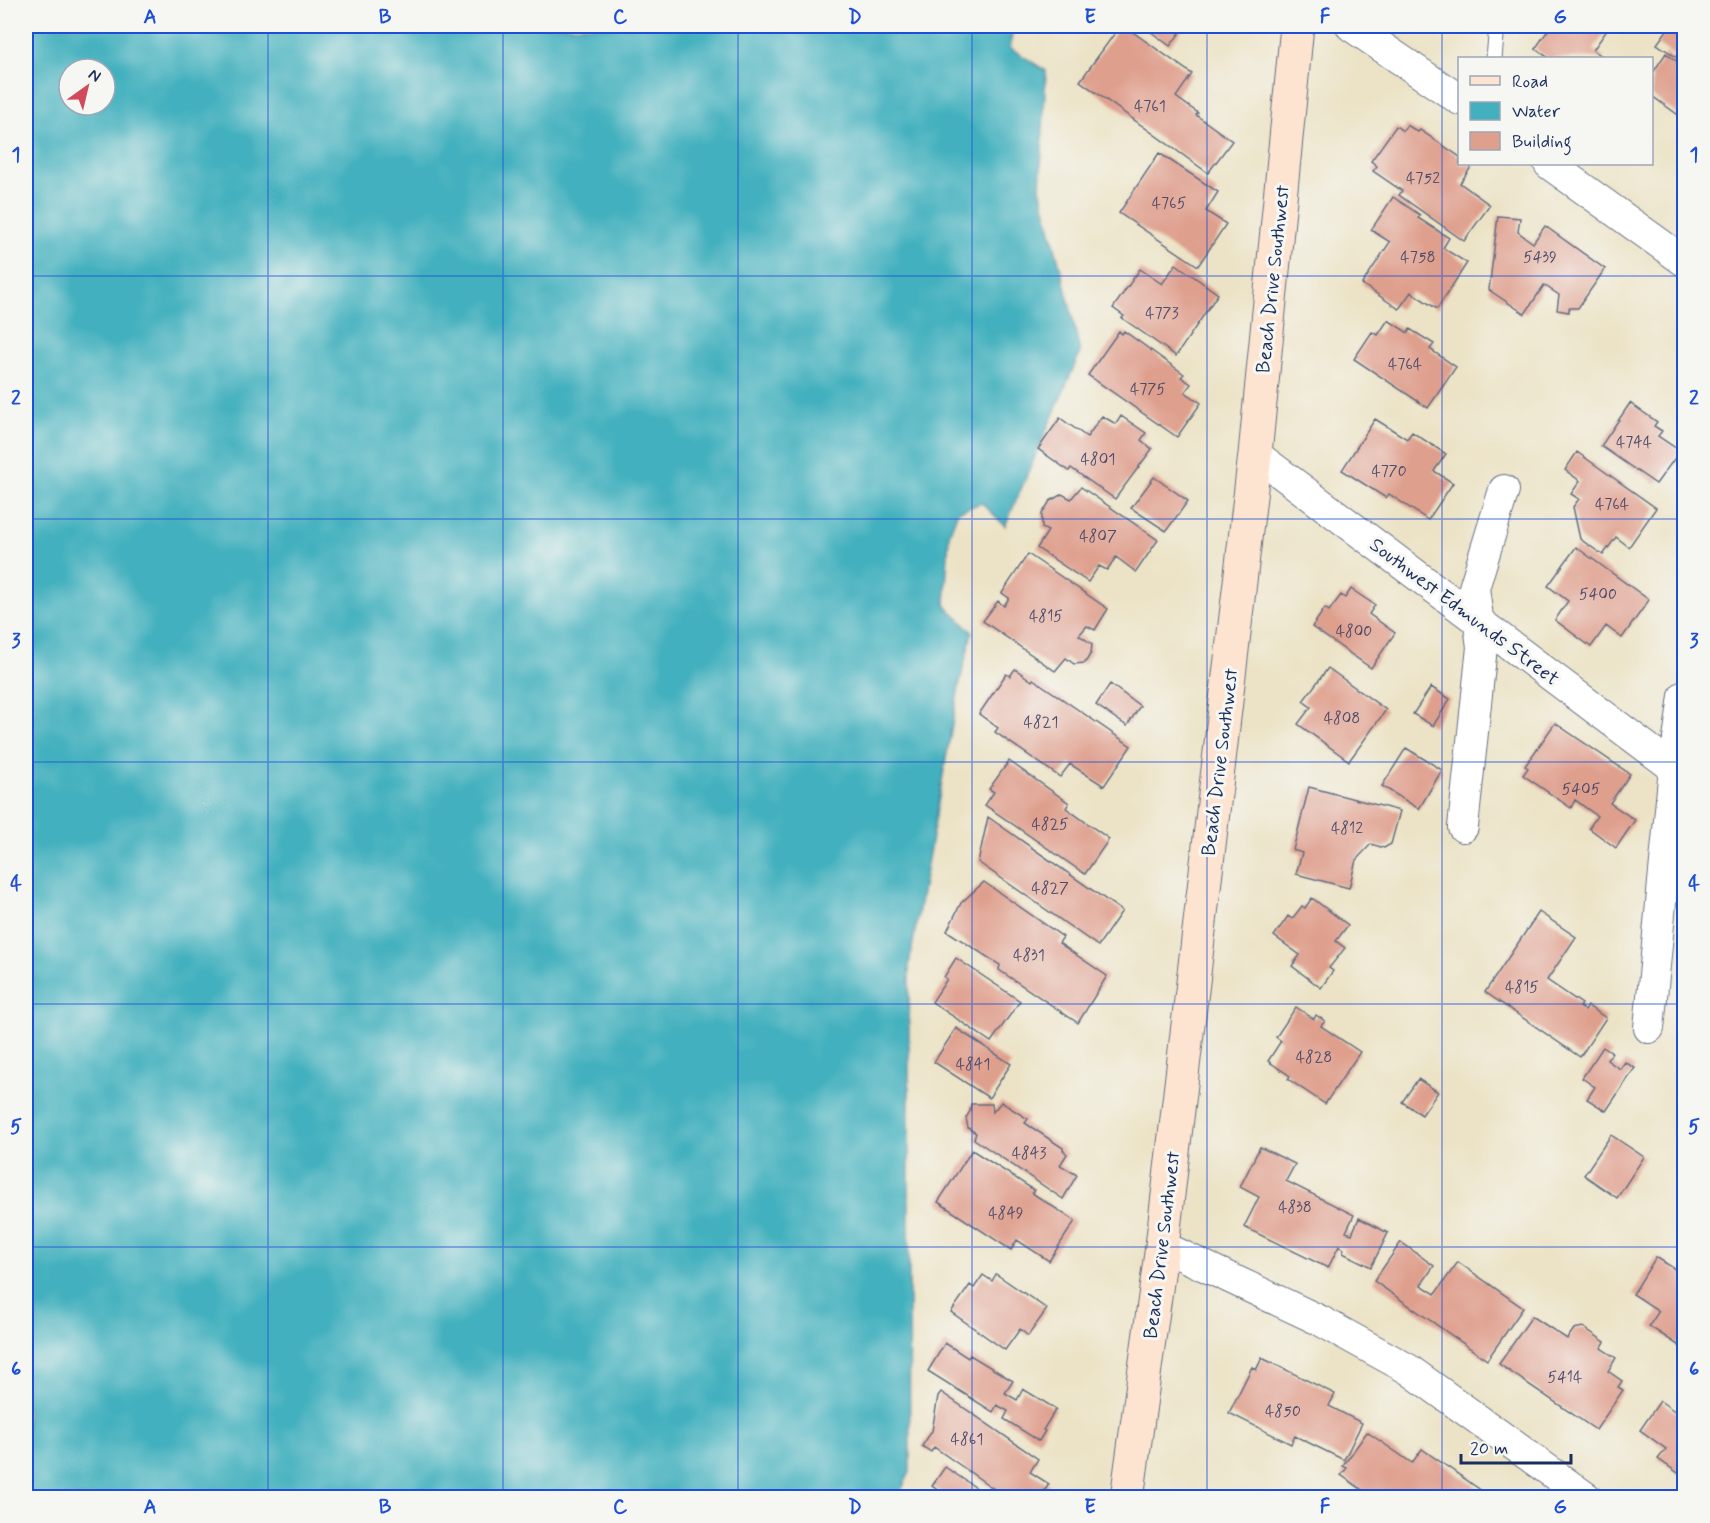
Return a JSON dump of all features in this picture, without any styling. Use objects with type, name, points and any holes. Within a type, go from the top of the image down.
[{"type":"main road","name":"Beach Drive Southwest","points":[[1127,1497],[1162,1246],[1255,454],[1297,26]]},
{"type":"street","points":[[1351,26],[1458,99]]},
{"type":"street","points":[[1550,165],[1684,261]]},
{"type":"street","name":"Southwest Edmunds Street","points":[[1255,454],[1674,768]]},
{"type":"street","points":[[1463,827],[1482,647],[1474,588],[1504,490]]},
{"type":"street","points":[[1649,1028],[1674,768],[1684,696]]},
{"type":"street","points":[[1162,1246],[1322,1321],[1408,1369],[1587,1497]]},
{"type":"lane","points":[[1494,57],[1497,26]]},
{"type":"water","points":[[26,26],[1013,26],[1010,48],[1046,71],[1040,188],[1080,353],[1005,526],[982,503],[958,511],[949,535],[945,605],[972,632],[959,686],[909,965],[910,1472],[898,1497],[848,1495],[847,1498],[26,1497]]},
{"type":"building","points":[[1120,26],[1124,26],[1192,74],[1176,97],[1232,141],[1208,173],[1080,81]]},
{"type":"building","points":[[1143,26],[1185,26],[1170,46]]},
{"type":"building","points":[[1551,26],[1610,26],[1593,50],[1604,57],[1547,57],[1535,49]]},
{"type":"building","points":[[1670,26],[1684,26],[1684,119],[1653,97],[1653,72],[1666,53],[1680,64],[1682,61],[1657,44]]},
{"type":"building","points":[[1407,125],[1418,132],[1420,130],[1458,156],[1458,165],[1472,166],[1460,183],[1490,205],[1464,241],[1399,195],[1402,191],[1373,171],[1377,166],[1371,161],[1396,126],[1403,131]]},
{"type":"building","points":[[1159,153],[1218,192],[1206,211],[1226,224],[1198,266],[1119,213]]},
{"type":"building","points":[[1393,197],[1420,215],[1418,218],[1449,238],[1443,248],[1467,263],[1437,309],[1411,292],[1399,309],[1362,284],[1390,242],[1371,230]]},
{"type":"building","points":[[1498,216],[1520,218],[1518,232],[1533,243],[1545,226],[1605,269],[1578,308],[1569,308],[1569,312],[1557,310],[1559,295],[1544,285],[1525,314],[1489,290]]},
{"type":"building","points":[[1176,264],[1218,294],[1176,356],[1122,318],[1124,316],[1113,308],[1140,269],[1162,284]]},
{"type":"building","points":[[1388,320],[1408,333],[1410,329],[1434,344],[1430,349],[1456,367],[1428,408],[1354,359],[1372,332],[1378,335]]},
{"type":"building","points":[[1119,331],[1122,334],[1124,331],[1184,374],[1181,377],[1191,384],[1185,392],[1201,403],[1177,437],[1088,375]]},
{"type":"building","points":[[1630,403],[1657,422],[1654,426],[1662,431],[1658,436],[1680,451],[1656,484],[1601,446]]},
{"type":"building","points":[[1102,416],[1116,424],[1121,416],[1146,433],[1141,440],[1152,449],[1115,499],[1071,468],[1069,471],[1038,449],[1060,418],[1087,437]]},
{"type":"building","points":[[1375,419],[1407,439],[1412,432],[1446,454],[1434,471],[1453,483],[1428,520],[1389,494],[1386,498],[1342,470]]},
{"type":"building","points":[[1577,452],[1656,508],[1629,547],[1616,537],[1603,555],[1580,539],[1573,507],[1579,499],[1571,494],[1580,481],[1565,470]]},
{"type":"building","points":[[1154,477],[1188,501],[1166,531],[1131,508]]},
{"type":"building","points":[[1081,487],[1158,540],[1136,572],[1116,557],[1107,570],[1099,566],[1088,582],[1037,548],[1048,531],[1042,528],[1042,514],[1050,501],[1062,494],[1071,499]]},
{"type":"building","points":[[1576,547],[1649,600],[1622,638],[1606,626],[1591,647],[1555,620],[1568,601],[1548,586]]},
{"type":"building","points":[[1028,554],[1108,609],[1095,630],[1087,626],[1079,635],[1092,644],[1091,653],[1085,663],[1074,664],[1066,658],[1055,671],[983,621],[998,601],[1004,606],[1009,598],[1002,593]]},
{"type":"building","points":[[1351,589],[1375,605],[1369,614],[1395,633],[1371,668],[1312,627],[1325,608],[1329,611],[1341,595],[1345,598]]},
{"type":"building","points":[[1328,668],[1386,710],[1349,761],[1298,724],[1311,707],[1303,701]]},
{"type":"building","points":[[1015,669],[1131,746],[1104,786],[1070,764],[1060,777],[995,732],[998,728],[979,714],[1006,674],[1010,676]]},
{"type":"building","points":[[1110,684],[1140,706],[1127,726],[1096,705]]},
{"type":"building","points":[[1431,687],[1450,699],[1433,726],[1413,714]]},
{"type":"building","points":[[1555,723],[1630,774],[1610,803],[1635,820],[1616,848],[1589,828],[1597,816],[1575,800],[1571,808],[1523,775],[1528,768],[1525,766]]},
{"type":"building","points":[[1406,748],[1442,770],[1419,809],[1382,786]]},
{"type":"building","points":[[1009,761],[1069,803],[1066,808],[1109,839],[1085,874],[985,805],[994,792],[989,789]]},
{"type":"building","points":[[1309,787],[1400,811],[1391,844],[1384,848],[1371,844],[1356,860],[1349,888],[1296,874],[1302,853],[1293,850]]},
{"type":"building","points":[[988,817],[1122,911],[1098,946],[978,862]]},
{"type":"building","points":[[984,882],[1063,937],[1059,943],[1107,976],[1078,1023],[999,970],[1000,965],[947,931],[961,903]]},
{"type":"building","points":[[1312,898],[1348,925],[1336,941],[1345,948],[1329,968],[1333,971],[1321,988],[1292,966],[1300,955],[1274,936],[1288,916],[1292,919],[1302,906],[1305,908]]},
{"type":"building","points":[[1539,912],[1576,937],[1547,980],[1582,1004],[1580,1007],[1585,1011],[1588,1006],[1606,1018],[1580,1057],[1485,992]]},
{"type":"building","points":[[956,958],[1020,1001],[991,1042],[932,1002],[947,979],[944,977]]},
{"type":"building","points":[[1296,1007],[1314,1019],[1316,1015],[1325,1021],[1321,1026],[1360,1052],[1325,1104],[1288,1079],[1290,1076],[1268,1061],[1281,1041],[1276,1037]]},
{"type":"building","points":[[956,1028],[1011,1064],[989,1098],[934,1062]]},
{"type":"building","points":[[1603,1047],[1612,1053],[1607,1060],[1620,1069],[1625,1062],[1635,1068],[1606,1111],[1587,1099],[1595,1087],[1582,1078]]},
{"type":"building","points":[[1418,1079],[1438,1092],[1422,1115],[1402,1102]]},
{"type":"building","points":[[1001,1102],[1028,1119],[1025,1123],[1063,1148],[1067,1154],[1060,1165],[1077,1175],[1063,1199],[974,1139],[976,1133],[968,1128],[966,1118],[971,1104],[992,1104],[993,1112]]},
{"type":"building","points":[[1611,1135],[1644,1157],[1617,1198],[1584,1175]]},
{"type":"building","points":[[1260,1147],[1295,1164],[1286,1181],[1354,1215],[1346,1232],[1352,1234],[1359,1218],[1388,1233],[1371,1267],[1343,1253],[1344,1249],[1339,1246],[1328,1268],[1244,1227],[1259,1197],[1240,1187]]},
{"type":"building","points":[[972,1150],[1034,1190],[1032,1193],[1075,1221],[1049,1261],[1017,1240],[1011,1250],[938,1202]]},
{"type":"building","points":[[1401,1242],[1434,1266],[1421,1285],[1435,1294],[1458,1262],[1523,1308],[1487,1360],[1374,1281]]},
{"type":"building","points":[[1656,1257],[1681,1273],[1684,1267],[1684,1349],[1649,1326],[1659,1311],[1633,1294]]},
{"type":"building","points":[[996,1274],[1047,1309],[1028,1336],[1020,1329],[1005,1350],[951,1312],[970,1285],[974,1288],[983,1275],[992,1281]]},
{"type":"building","points":[[1532,1316],[1567,1339],[1574,1329],[1583,1327],[1605,1342],[1601,1348],[1616,1358],[1608,1371],[1622,1381],[1618,1387],[1623,1390],[1596,1430],[1499,1364]]},
{"type":"building","points":[[945,1343],[968,1358],[970,1355],[1013,1381],[1005,1393],[1017,1400],[1023,1389],[1056,1409],[1039,1441],[1004,1419],[1008,1411],[997,1405],[993,1412],[928,1371]]},
{"type":"building","points":[[1262,1358],[1335,1394],[1329,1406],[1362,1423],[1344,1460],[1295,1436],[1291,1444],[1229,1413],[1252,1367],[1256,1370]]},
{"type":"building","points":[[941,1392],[1038,1459],[1030,1472],[1049,1484],[1040,1498],[1007,1498],[934,1447],[931,1452],[922,1446],[932,1431],[938,1396]]},
{"type":"building","points":[[1660,1401],[1682,1416],[1684,1413],[1684,1477],[1658,1459],[1666,1449],[1640,1430]]},
{"type":"building","points":[[1367,1432],[1412,1463],[1422,1449],[1492,1498],[1374,1498],[1341,1475],[1347,1468],[1343,1466]]},
{"type":"building","points":[[945,1467],[991,1498],[949,1498],[932,1486]]}]
